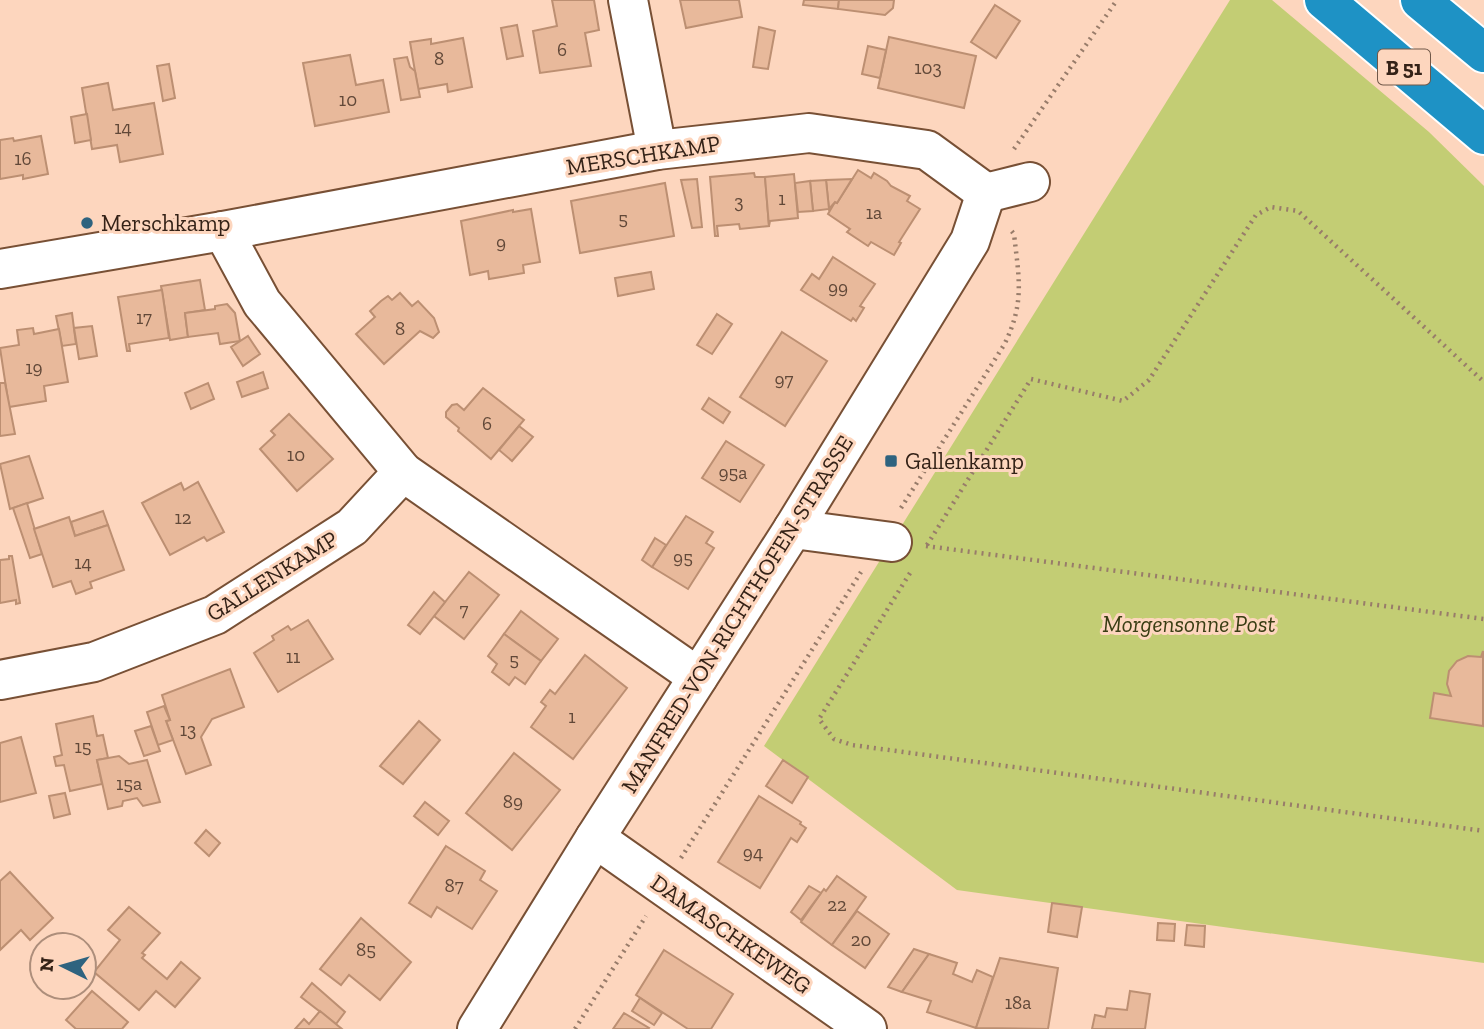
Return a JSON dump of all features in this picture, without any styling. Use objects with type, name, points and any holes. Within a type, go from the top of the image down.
[{"type":"highway","name":"B 51","points":[[1324,0],[1484,135]]},
{"type":"highway","name":"B 51","points":[[1420,0],[1484,53]]},
{"type":"street","points":[[628,0],[657,150]]},
{"type":"street","name":"MERSCHKAMP","points":[[0,269],[223,231],[657,150],[809,133],[927,150],[985,192]]},
{"type":"street","points":[[985,192],[1030,182]]},
{"type":"street","name":"MANFRED-VON-RICHTHOFEN-STRASSE","points":[[477,1029],[595,838],[793,529],[970,241],[985,192]]},
{"type":"street","points":[[223,231],[262,303],[403,472],[698,677]]},
{"type":"street","name":"GALLENKAMP","points":[[0,680],[94,662],[215,615],[352,527],[403,472]]},
{"type":"street","points":[[793,529],[906,551]]},
{"type":"street","name":"DAMASCHKEWEG","points":[[595,838],[867,1029]]},
{"type":"path","points":[[1029,126],[1117,0]]},
{"type":"path","points":[[985,192],[1014,234],[1020,291],[1015,323],[906,551],[819,719],[834,739],[852,745],[1484,831]]},
{"type":"path","points":[[575,1029],[664,888],[1031,379],[1123,401],[1149,380],[1256,215],[1271,207],[1298,211],[1484,382]]},
{"type":"path","points":[[906,551],[1484,619]]},
{"type":"green space","name":"Morgensonne Post","points":[[1230,0],[1272,0],[1429,132],[1484,186],[1484,963],[957,890],[764,746]]},
{"type":"building","points":[[552,0],[594,0],[599,30],[585,33],[591,66],[540,73],[533,31],[557,26]]},
{"type":"building","points":[[680,0],[739,0],[742,17],[686,28]]},
{"type":"building","points":[[804,0],[839,0],[838,9],[803,5]]},
{"type":"building","points":[[839,0],[894,0],[893,8],[885,15],[838,9]]},
{"type":"building","points":[[995,5],[1020,21],[996,58],[971,42]]},
{"type":"building","points":[[517,25],[523,56],[507,59],[501,28]]},
{"type":"building","points":[[759,27],[775,31],[768,69],[753,67]]},
{"type":"building","points":[[889,37],[976,56],[964,108],[878,88]]},
{"type":"building","points":[[463,38],[472,87],[448,92],[447,84],[418,89],[410,42],[431,39],[431,44]]},
{"type":"building","points":[[868,46],[886,50],[880,78],[862,74]]},
{"type":"building","points":[[350,55],[356,85],[383,80],[389,112],[315,126],[303,63]]},
{"type":"building","points":[[407,57],[410,67],[415,71],[420,97],[401,100],[394,59]]},
{"type":"building","points":[[169,64],[175,98],[163,101],[157,66]]},
{"type":"building","points":[[108,83],[113,110],[154,103],[163,154],[120,162],[117,145],[92,149],[82,88]]},
{"type":"building","points":[[87,114],[91,140],[75,143],[71,117]]},
{"type":"building","points":[[41,136],[48,174],[23,179],[23,175],[0,179],[0,140],[13,138],[14,141]]},
{"type":"building","points":[[858,170],[871,178],[874,173],[887,181],[910,196],[907,201],[920,209],[894,255],[871,242],[868,246],[847,232],[850,229],[828,214]]},
{"type":"building","points":[[754,173],[755,177],[765,177],[769,226],[740,229],[739,224],[717,226],[718,236],[715,236],[710,177]]},
{"type":"building","points":[[794,174],[798,218],[770,221],[769,226],[765,177]]},
{"type":"building","points":[[697,179],[702,227],[692,228],[681,180]]},
{"type":"building","points":[[852,179],[837,203],[829,209],[826,180]]},
{"type":"building","points":[[826,180],[829,209],[813,211],[810,181]]},
{"type":"building","points":[[810,181],[813,211],[798,212],[795,183]]},
{"type":"building","points":[[665,183],[674,236],[580,253],[571,201]]},
{"type":"building","points":[[531,209],[540,262],[523,265],[524,273],[489,279],[488,271],[470,275],[461,221]]},
{"type":"building","points":[[833,257],[875,284],[860,306],[864,308],[856,321],[853,318],[851,321],[801,290],[812,274],[819,279]]},
{"type":"building","points":[[651,272],[654,289],[618,296],[615,278]]},
{"type":"building","points":[[200,280],[205,310],[185,313],[188,337],[170,340],[161,286]]},
{"type":"building","points":[[162,290],[169,338],[129,344],[130,351],[127,351],[118,297]]},
{"type":"building","points":[[400,293],[412,306],[418,301],[434,318],[439,332],[433,338],[420,331],[384,364],[356,334],[375,317],[370,311],[388,296],[392,300]]},
{"type":"building","points":[[227,304],[235,313],[240,341],[220,344],[218,333],[188,337],[185,313],[215,309],[215,306]]},
{"type":"building","points":[[72,313],[76,344],[62,346],[56,316]]},
{"type":"building","points":[[717,314],[732,324],[712,354],[697,345]]},
{"type":"building","points":[[92,326],[97,356],[79,359],[74,328]]},
{"type":"building","points":[[33,328],[34,334],[59,329],[68,382],[44,386],[46,401],[9,407],[0,348],[19,345],[17,330]]},
{"type":"building","points":[[782,332],[827,361],[785,426],[740,397]]},
{"type":"building","points":[[248,336],[260,354],[243,366],[231,347]]},
{"type":"building","points":[[263,372],[268,388],[242,397],[237,382]]},
{"type":"building","points":[[0,383],[5,383],[15,434],[0,436]]},
{"type":"building","points":[[208,383],[214,399],[191,409],[185,393]]},
{"type":"building","points":[[483,388],[524,420],[491,459],[446,417],[446,412],[452,405],[457,404],[464,410]]},
{"type":"building","points":[[709,398],[730,412],[723,423],[702,409]]},
{"type":"building","points":[[289,414],[333,459],[297,491],[260,449],[275,435],[271,431]]},
{"type":"building","points":[[519,426],[533,437],[512,461],[499,450]]},
{"type":"building","points":[[726,441],[764,465],[740,502],[702,478]]},
{"type":"building","points":[[29,456],[43,498],[10,509],[0,464]]},
{"type":"building","points":[[198,482],[224,532],[207,541],[204,537],[170,555],[142,503],[181,483],[184,490]]},
{"type":"building","points":[[27,503],[42,554],[30,558],[13,508]]},
{"type":"building","points":[[103,511],[108,525],[75,536],[71,522]]},
{"type":"building","points":[[686,516],[713,532],[706,543],[714,548],[688,589],[652,567]]},
{"type":"building","points":[[69,517],[75,536],[108,525],[124,570],[90,582],[92,588],[76,594],[71,581],[53,587],[34,529]]},
{"type":"building","points":[[655,538],[666,545],[652,567],[642,560]]},
{"type":"building","points":[[9,556],[12,556],[20,603],[16,604],[16,600],[0,603],[0,560],[9,559]]},
{"type":"building","points":[[469,572],[499,595],[464,639],[434,616]]},
{"type":"building","points":[[434,592],[445,602],[420,634],[408,625]]},
{"type":"building","points":[[521,611],[558,639],[541,661],[504,634]]},
{"type":"building","points":[[308,620],[333,659],[278,692],[254,653],[274,640],[272,636],[288,626],[291,630]]},
{"type":"building","points":[[504,634],[541,661],[525,684],[515,677],[509,685],[492,672],[497,664],[488,656]]},
{"type":"building","points":[[1483,651],[1483,726],[1430,718],[1434,693],[1451,696],[1447,684],[1449,671],[1457,661],[1468,656],[1481,657]]},
{"type":"building","points":[[585,655],[627,688],[573,759],[531,727],[546,706],[541,702],[550,690],[555,694]]},
{"type":"building","points":[[230,669],[244,707],[212,719],[201,737],[211,765],[186,774],[166,721],[170,720],[162,695]]},
{"type":"building","points":[[164,706],[170,720],[166,721],[173,740],[158,745],[147,712]]},
{"type":"building","points":[[93,716],[97,736],[103,735],[108,758],[97,760],[102,784],[70,791],[64,765],[56,766],[54,757],[62,755],[56,724]]},
{"type":"building","points":[[419,721],[440,740],[403,784],[380,766]]},
{"type":"building","points":[[151,726],[160,751],[144,756],[135,731]]},
{"type":"building","points":[[21,737],[36,793],[0,802],[0,743]]},
{"type":"building","points":[[514,753],[560,790],[512,850],[466,813]]},
{"type":"building","points":[[119,756],[129,764],[147,760],[160,802],[143,806],[137,798],[123,801],[122,806],[108,809],[97,760]]},
{"type":"building","points":[[783,760],[808,777],[792,803],[766,786]]},
{"type":"building","points":[[65,793],[70,814],[54,818],[49,796]]},
{"type":"building","points":[[759,796],[801,822],[806,828],[797,842],[791,838],[760,888],[718,862]]},
{"type":"building","points":[[425,802],[449,821],[438,835],[414,816]]},
{"type":"building","points":[[206,830],[220,843],[209,856],[195,843]]},
{"type":"building","points":[[446,846],[485,871],[480,880],[497,891],[472,929],[437,907],[431,917],[409,903]]},
{"type":"building","points":[[10,872],[53,918],[39,931],[28,931],[28,938],[21,930],[0,950],[0,881]]},
{"type":"building","points":[[837,876],[866,897],[832,945],[801,922],[824,889],[826,891]]},
{"type":"building","points":[[809,886],[821,893],[801,920],[791,912]]},
{"type":"building","points":[[1052,903],[1082,907],[1077,937],[1048,932]]},
{"type":"building","points":[[129,907],[160,933],[142,953],[145,955],[142,958],[167,979],[181,962],[200,978],[175,1007],[156,991],[139,1010],[98,975],[98,967],[120,940],[108,930]]},
{"type":"building","points":[[857,911],[889,934],[865,968],[832,945]]},
{"type":"building","points":[[361,918],[411,962],[380,1000],[349,975],[341,985],[320,969]]},
{"type":"building","points":[[1158,923],[1175,924],[1174,941],[1157,940]]},
{"type":"building","points":[[1187,925],[1205,926],[1204,947],[1185,945]]},
{"type":"building","points":[[914,949],[929,954],[902,992],[888,987]]},
{"type":"building","points":[[664,950],[733,994],[711,1029],[688,1029],[636,995]]},
{"type":"building","points":[[929,954],[957,963],[953,974],[972,982],[977,970],[993,977],[976,1028],[927,1012],[931,1001],[902,992]]},
{"type":"building","points":[[1000,958],[1058,968],[1048,1029],[976,1028]]},
{"type":"building","points":[[312,983],[345,1012],[336,1024],[301,997]]},
{"type":"building","points":[[1130,991],[1150,994],[1145,1029],[1092,1029],[1095,1015],[1105,1017],[1107,1008],[1127,1010]]},
{"type":"building","points":[[98,996],[128,1022],[122,1029],[76,1029],[66,1020],[83,1001],[98,1001]]},
{"type":"building","points":[[640,998],[662,1013],[654,1025],[632,1011]]},
{"type":"building","points":[[320,1011],[342,1029],[295,1029],[304,1019],[309,1024]]},
{"type":"building","points":[[624,1013],[649,1028],[613,1029]]},
{"type":"place","name":"Merschkamp","points":[[87,223]]},
{"type":"place","name":"Gallenkamp","points":[[891,461]]}]
